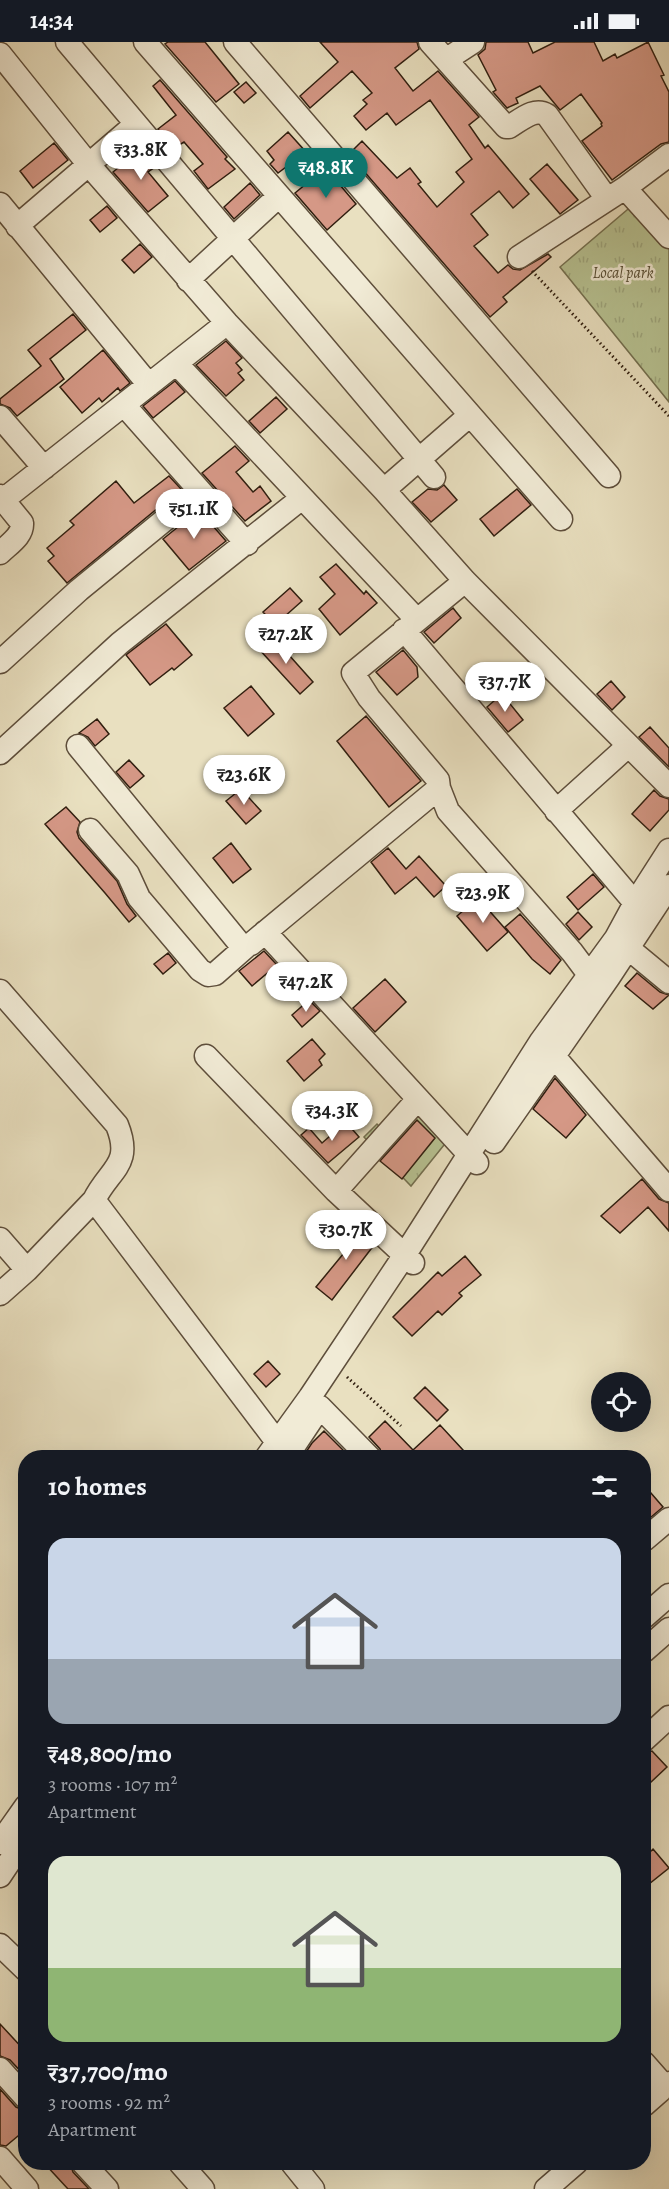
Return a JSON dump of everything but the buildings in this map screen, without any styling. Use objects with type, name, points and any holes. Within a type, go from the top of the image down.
[{"type":"street","points":[[67,42],[434,477]]},
{"type":"street","points":[[145,42],[561,519]]},
{"type":"street","points":[[235,42],[609,476]]},
{"type":"street","points":[[430,42],[506,127],[509,128],[534,112],[540,111],[547,115],[616,194],[669,237]]},
{"type":"street","points":[[447,59],[473,42]]},
{"type":"street","points":[[0,54],[89,165],[227,323],[384,490],[465,581],[669,786]]},
{"type":"street","points":[[17,226],[136,124]]},
{"type":"street","points":[[519,257],[616,194],[669,155]]},
{"type":"street","points":[[188,280],[279,196]]},
{"type":"street","points":[[0,204],[149,385]]},
{"type":"street","points":[[0,553],[21,534],[23,527],[2,498],[44,468],[227,323]]},
{"type":"street","points":[[176,363],[302,498],[411,625],[556,811],[635,903]]},
{"type":"street","points":[[124,405],[247,544]]},
{"type":"street","points":[[384,490],[470,415]]},
{"type":"street","points":[[0,417],[44,468]]},
{"type":"street","points":[[0,662],[79,590],[200,491]]},
{"type":"street","points":[[0,753],[120,643],[302,498]]},
{"type":"street","points":[[465,581],[353,673],[369,698],[438,780],[438,788],[448,812],[572,952],[590,976]]},
{"type":"street","points":[[78,746],[240,944],[256,939]]},
{"type":"street","points":[[556,811],[628,746]]},
{"type":"street","points":[[90,830],[128,874],[139,898],[200,970],[208,975],[215,974],[438,788]]},
{"type":"street","points":[[547,1048],[590,976],[622,943],[635,903],[669,849]]},
{"type":"street","points":[[282,1450],[320,1407],[409,1260],[547,1048],[622,943],[669,885]]},
{"type":"street","points":[[256,939],[418,1099],[473,1159]]},
{"type":"street","points":[[622,943],[669,982]]},
{"type":"street","points":[[0,991],[117,1125],[123,1140],[124,1153],[94,1200],[27,1270],[0,1294]]},
{"type":"street","points":[[547,1048],[669,1190]]},
{"type":"street","points":[[206,1056],[336,1191],[409,1260]]},
{"type":"street","points":[[336,1191],[418,1099]]},
{"type":"street","points":[[94,1200],[277,1450]]},
{"type":"street","points":[[0,1239],[27,1270]]},
{"type":"street","points":[[281,1450],[310,1397],[409,1260]]},
{"type":"street","points":[[320,1407],[362,1450]]},
{"type":"street","points":[[651,1534],[669,1519]]},
{"type":"street","points":[[651,1611],[669,1595]]},
{"type":"street","points":[[651,1645],[669,1629]]},
{"type":"street","points":[[651,1734],[669,1717]]},
{"type":"street","points":[[0,1876],[18,1843]]},
{"type":"street","points":[[0,1945],[18,1962]]},
{"type":"street","points":[[0,2069],[18,2089]]},
{"type":"street","points":[[651,2070],[667,2085],[651,2099]]},
{"type":"street","points":[[0,2158],[27,2189]]},
{"type":"street","points":[[89,2170],[106,2189]]},
{"type":"street","points":[[186,2170],[203,2189]]},
{"type":"street","points":[[297,2170],[310,2188]]},
{"type":"street","points":[[546,2189],[568,2170]]},
{"type":"path","points":[[519,257],[669,416]]},
{"type":"path","points":[[342,1373],[401,1426]]},
{"type":"green space","name":"Local park","points":[[634,204],[669,244],[669,402],[560,267]]},
{"type":"green space","points":[[412,1106],[448,1140],[411,1186],[364,1137],[377,1124],[386,1133]]}]
